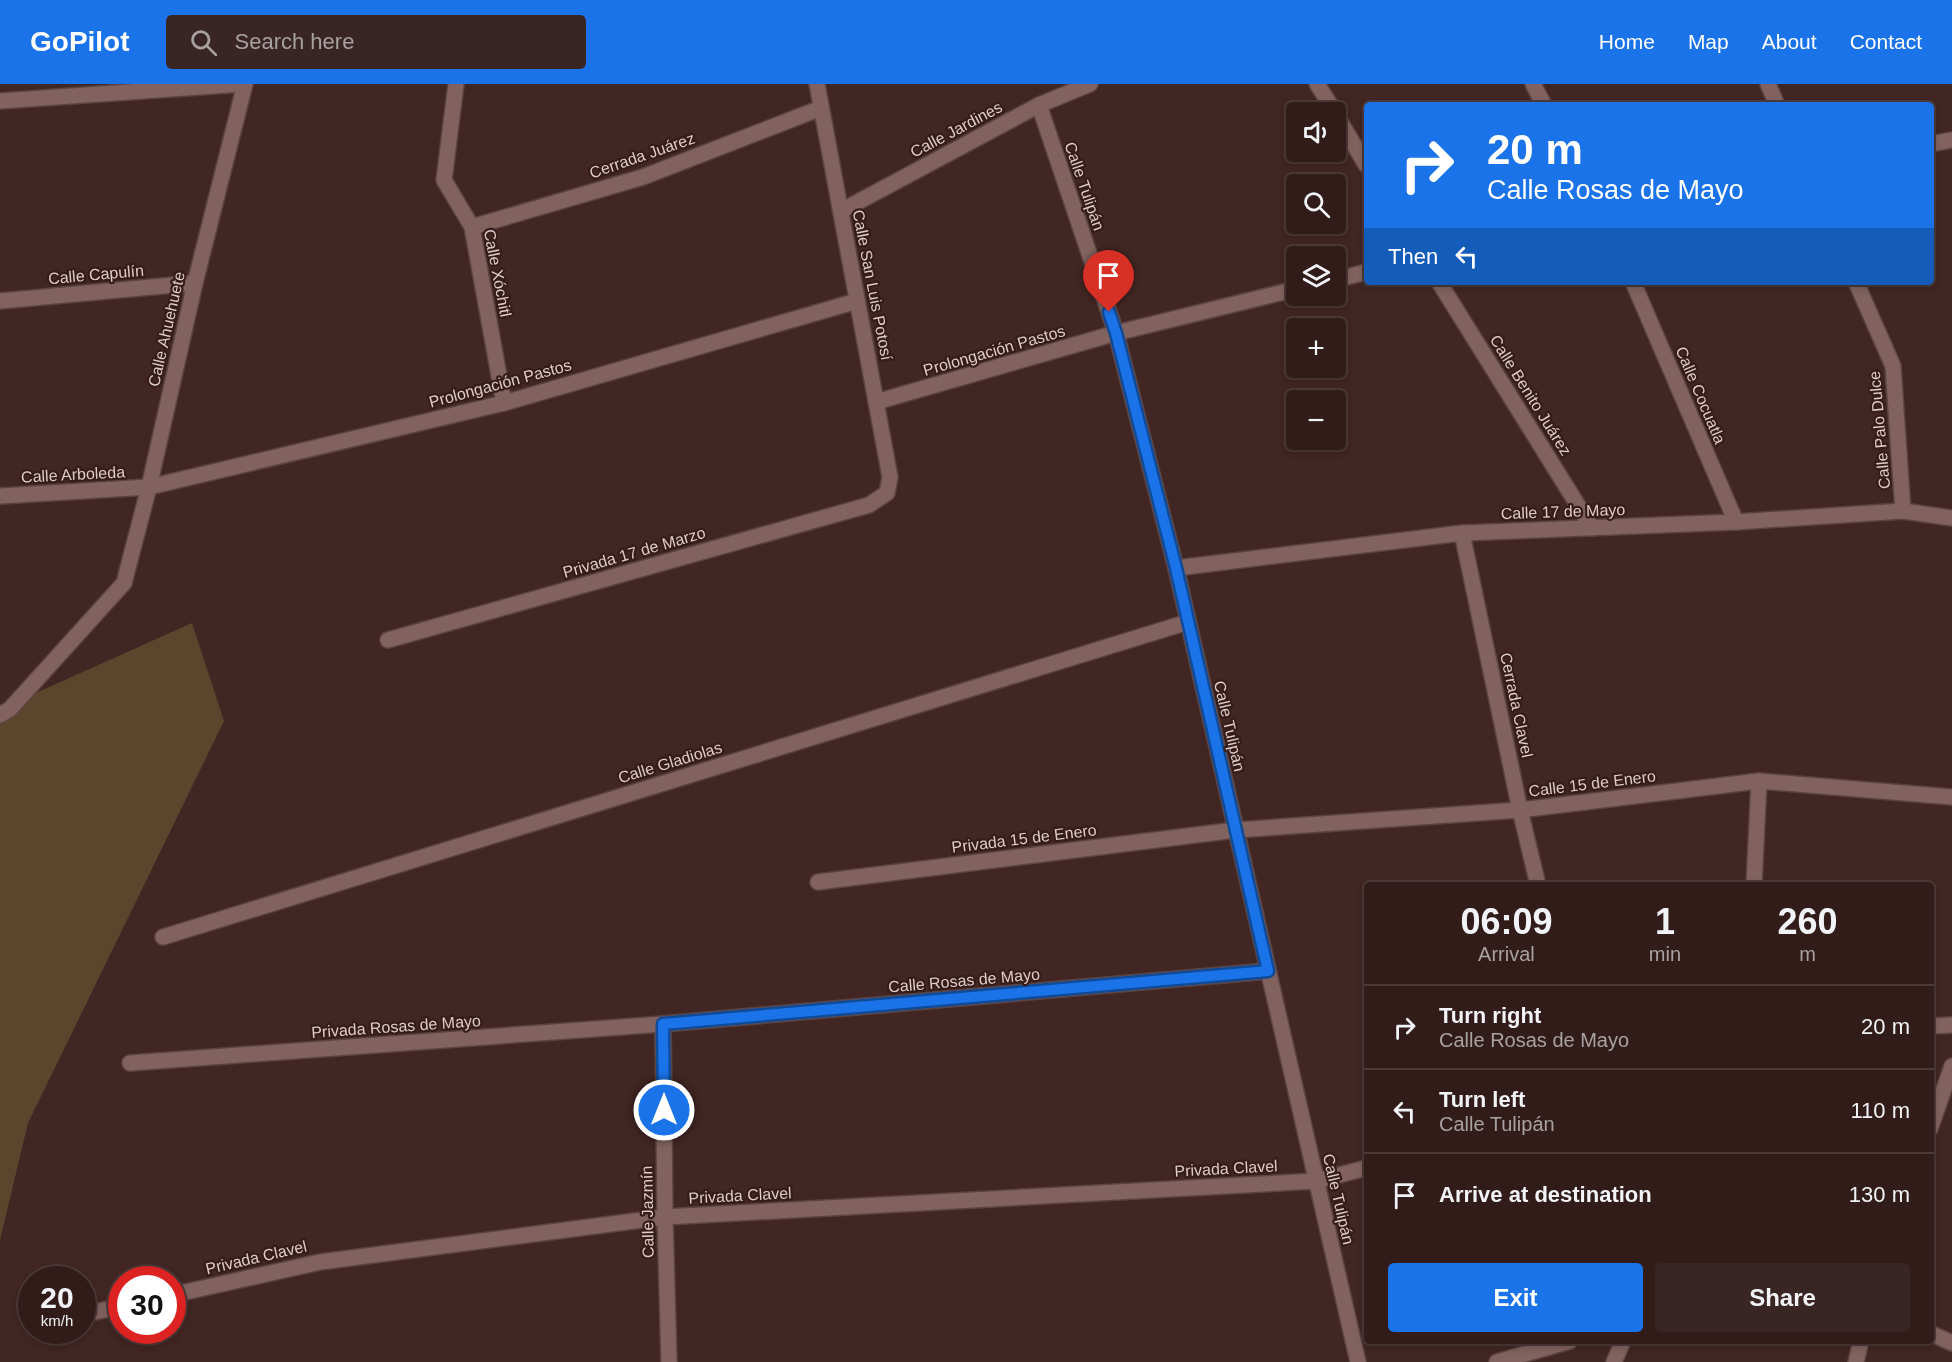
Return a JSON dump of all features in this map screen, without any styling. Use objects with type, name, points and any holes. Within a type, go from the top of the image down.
[{"type":"street","points":[[0,101],[244,84]]},
{"type":"street","name":"Calle Ahuehuete","points":[[0,715],[10,709],[124,583],[149,488],[195,283],[244,84]]},
{"type":"street","name":"Calle Xóchitl","points":[[456,84],[444,180],[472,227],[504,403]]},
{"type":"street","name":"Calle San Luis Potosí","points":[[817,84],[890,477],[887,493]]},
{"type":"street","name":"Calle Jardines","points":[[841,211],[1039,105],[1090,84]]},
{"type":"street","points":[[1317,84],[1328,102]]},
{"type":"street","points":[[1533,84],[1542,102]]},
{"type":"street","points":[[1768,84],[1776,102]]},
{"type":"street","name":"Calle Tulipán","points":[[1039,105],[1116,333],[1176,568],[1358,1362]]},
{"type":"street","name":"Cerrada Juárez","points":[[472,227],[643,177],[821,108]]},
{"type":"street","points":[[1346,131],[1364,162]]},
{"type":"street","points":[[1934,143],[1952,140]]},
{"type":"street","points":[[1346,277],[1364,273]]},
{"type":"street","name":"Calle Capulín","points":[[0,301],[195,283]]},
{"type":"street","name":"Calle Benito Juárez","points":[[1441,285],[1592,528]]},
{"type":"street","name":"Calle Cocuatla","points":[[1634,285],[1736,522]]},
{"type":"street","name":"Calle Palo Dulce","points":[[1857,285],[1893,366],[1904,511]]},
{"type":"street","name":"Prolongación Pastos","points":[[876,402],[1116,333],[1286,291]]},
{"type":"street","name":"Prolongación Pastos","points":[[149,488],[504,403],[857,300]]},
{"type":"street","name":"Calle Arboleda","points":[[0,496],[149,488]]},
{"type":"street","name":"Privada 17 de Marzo","points":[[388,640],[869,505],[887,493]]},
{"type":"street","name":"Calle 17 de Mayo","points":[[1176,568],[1462,532],[1736,522],[1904,511],[1952,518]]},
{"type":"street","name":"Cerrada Clavel","points":[[1462,532],[1537,882]]},
{"type":"street","name":"Calle Gladiolas","points":[[163,937],[1188,622]]},
{"type":"street","points":[[1754,882],[1759,781]]},
{"type":"street","name":"Calle 15 de Enero","points":[[1236,830],[1520,810],[1759,781],[1952,797]]},
{"type":"street","name":"Privada 15 de Enero","points":[[818,882],[1236,830]]},
{"type":"street","name":"Calle Rosas de Mayo","points":[[663,1024],[1268,971]]},
{"type":"street","name":"Privada Rosas de Mayo","points":[[130,1063],[663,1024]]},
{"type":"street","name":"Calle Jazmín","points":[[663,1024],[669,1362]]},
{"type":"street","points":[[1934,1026],[1952,1025]]},
{"type":"street","points":[[1934,1118],[1952,1066]]},
{"type":"street","name":"Privada Clavel","points":[[186,1292],[320,1262],[665,1217],[1316,1181],[1364,1169]]},
{"type":"street","points":[[1934,1335],[1952,1343]]},
{"type":"street","points":[[1497,1362],[1560,1344]]},
{"type":"street","points":[[1614,1362],[1622,1344]]},
{"type":"street","points":[[1856,1362],[1860,1344]]},
{"type":"shaded area","points":[[192,623],[224,721],[28,1123],[0,1240],[0,709]]},
{"type":"route","points":[[664,1110],[663,1024],[1268,971],[1176,568],[1109,312]]}]
